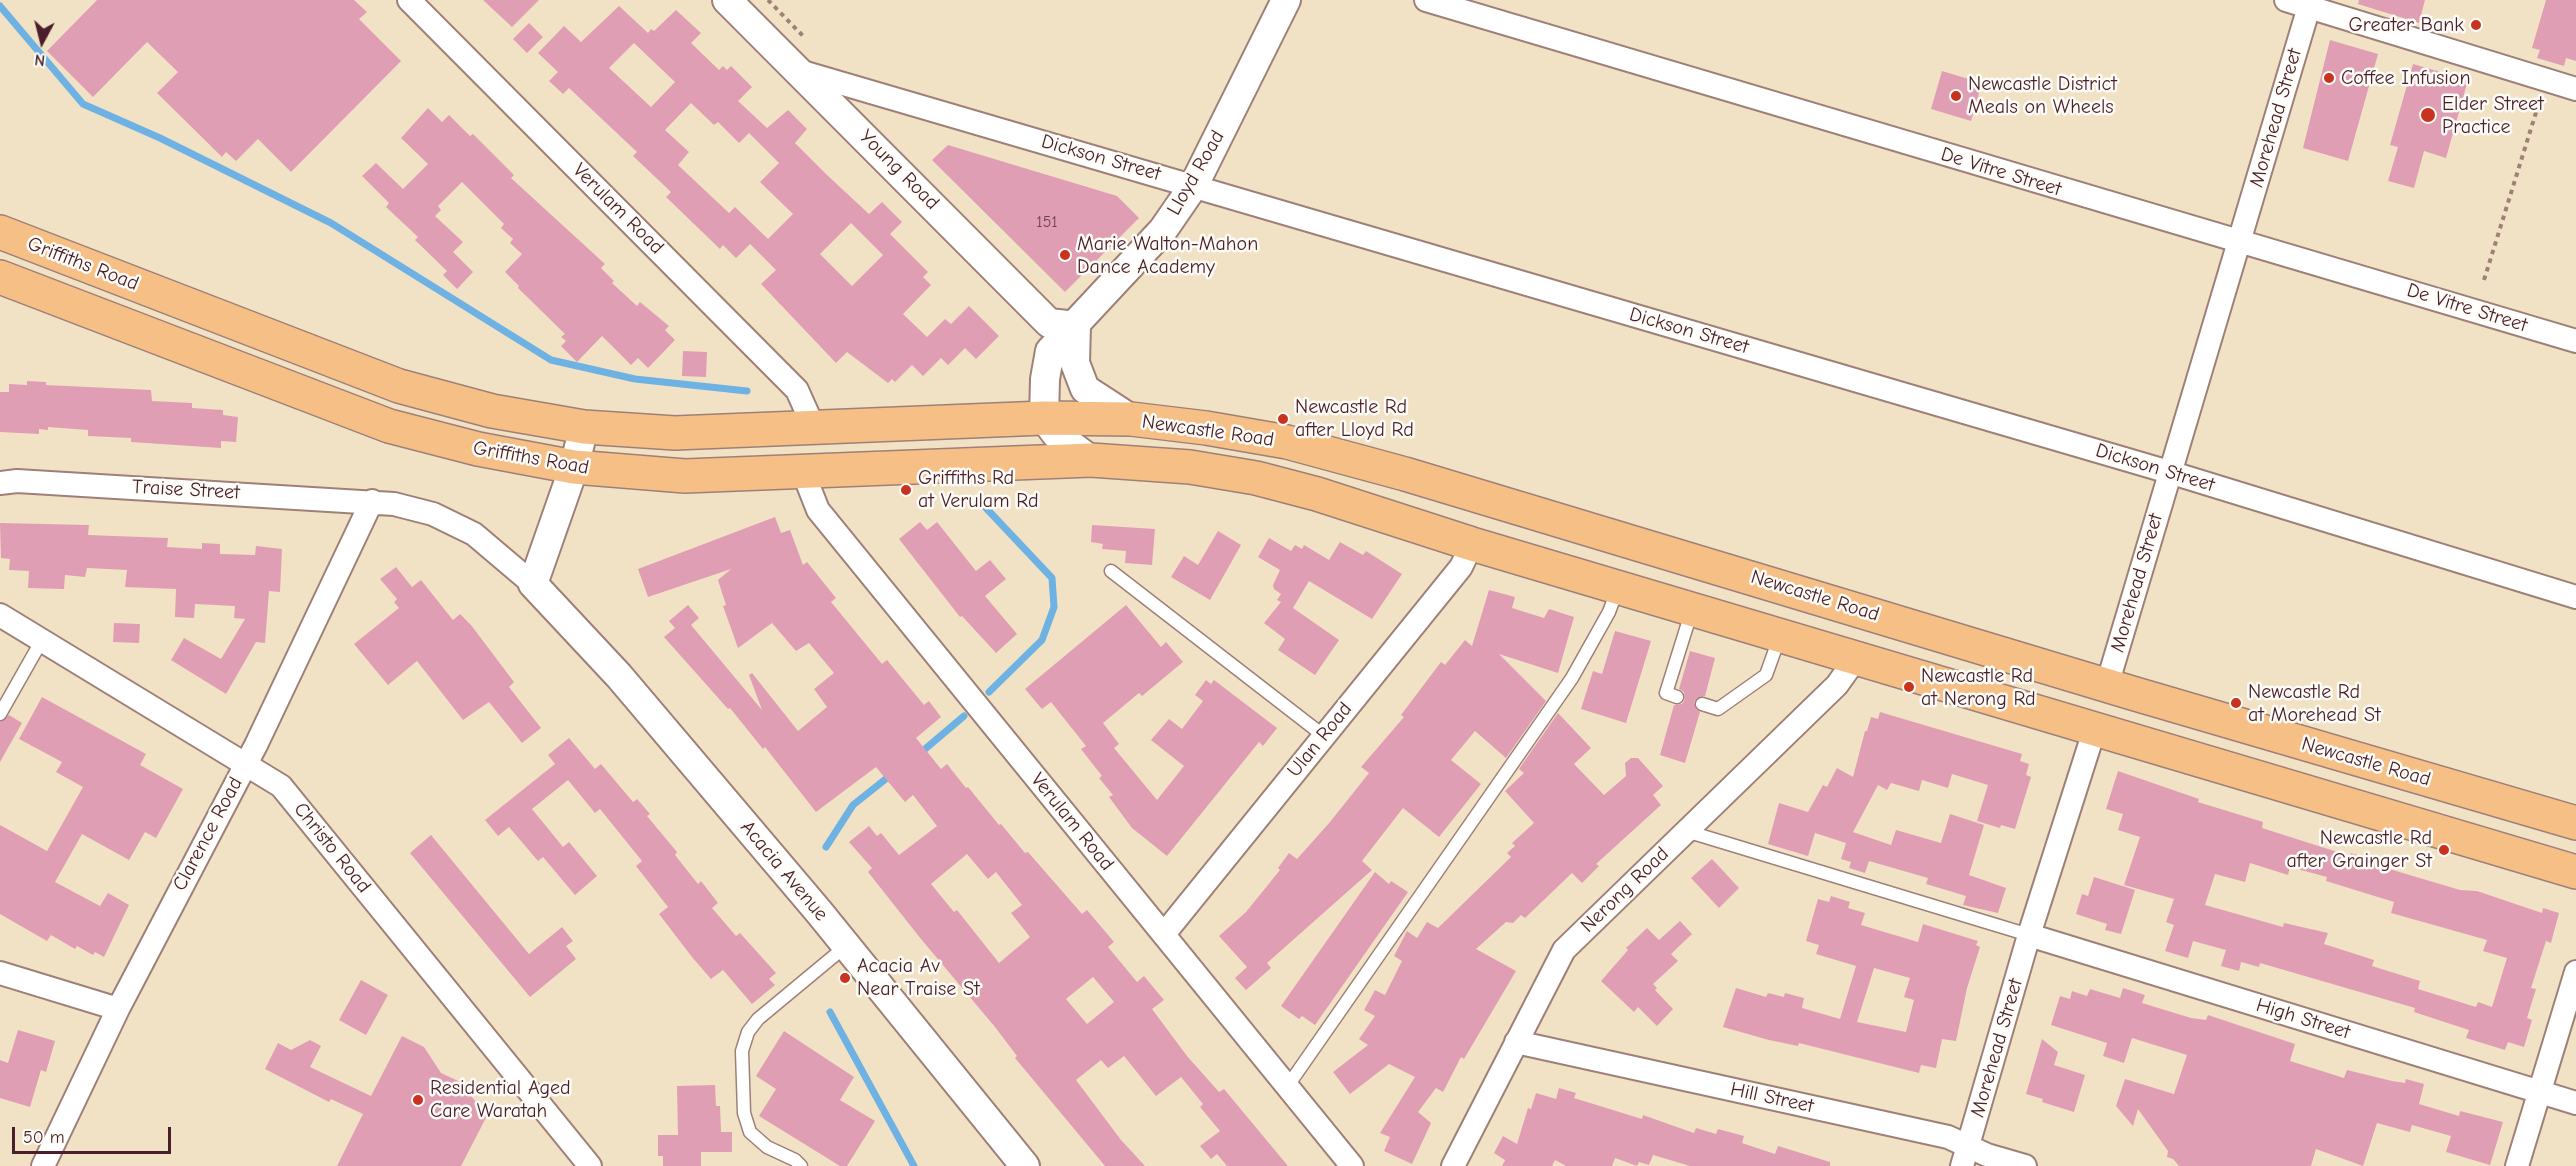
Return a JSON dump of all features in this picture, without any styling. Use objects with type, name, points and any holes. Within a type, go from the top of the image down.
[{"type":"highway","name":"Griffiths Road","points":[[0,232],[399,386],[492,411],[584,427],[675,433],[1044,418]]},
{"type":"highway","name":"Griffiths Road","points":[[0,278],[389,426],[478,449],[574,467],[685,476],[1091,460]]},
{"type":"highway","name":"Newcastle Road","points":[[1044,418],[1131,419],[1248,434],[1323,451],[2576,823]]},
{"type":"highway","name":"Newcastle Road","points":[[1091,460],[1190,467],[1256,478],[1317,494],[1472,544],[2576,872]]},
{"type":"highway","points":[[1857,657],[1876,615]]},
{"type":"highway","name":"Morehead Street","points":[[2095,728],[2107,685]]},
{"type":"street","name":"Young Road","points":[[727,0],[1049,323],[1076,326]]},
{"type":"street","name":"Lloyd Road","points":[[1044,418],[1050,351],[1076,326],[1163,230],[1194,185],[1286,0]]},
{"type":"street","name":"De Vitre Street","points":[[1426,0],[2576,341]]},
{"type":"street","points":[[2286,0],[2309,3],[2576,89]]},
{"type":"street","name":"Verulam Road","points":[[419,3],[797,390],[814,428]]},
{"type":"street","name":"Morehead Street","points":[[2107,685],[2309,3]]},
{"type":"street","name":"Dickson Street","points":[[799,71],[2169,472],[2576,597]]},
{"type":"street","points":[[1076,326],[1075,363],[1083,385],[1091,394],[1131,419]]},
{"type":"street","points":[[1044,418],[1056,434],[1091,460]]},
{"type":"street","points":[[533,585],[574,467],[584,427]]},
{"type":"street","name":"Verulam Road","points":[[803,472],[818,510],[1352,1166]]},
{"type":"street","name":"Traise Street","points":[[0,483],[17,481],[372,501]]},
{"type":"street","name":"Acacia Avenue","points":[[372,501],[412,507],[453,523],[488,544],[533,585],[620,676],[846,946],[1025,1166]]},
{"type":"street","name":"Clarence Road","points":[[43,1166],[118,1009],[246,762],[372,501]]},
{"type":"street","name":"Ulan Road","points":[[1164,934],[1461,567],[1472,544]]},
{"type":"street","name":"Christo Road","points":[[0,615],[246,762],[281,786],[590,1166]]},
{"type":"street","name":"Nerong Road","points":[[1453,1166],[1564,950],[1837,685],[1857,657]]},
{"type":"street","name":"Morehead Street","points":[[1966,1156],[2030,935],[2095,728]]},
{"type":"street","name":"High Street","points":[[2030,935],[2576,1102]]},
{"type":"street","points":[[2517,1166],[2576,972]]},
{"type":"street","points":[[0,973],[118,1009]]},
{"type":"street","name":"Hill Street","points":[[1516,1042],[1948,1137],[1966,1156],[2025,1166]]},
{"type":"lane","points":[[1111,571],[1324,736]]},
{"type":"lane","points":[[1287,1087],[1572,678],[1609,612],[1619,587]]},
{"type":"lane","points":[[1677,697],[1666,693],[1693,609]]},
{"type":"lane","points":[[1702,704],[1718,709],[1766,675],[1780,635]]},
{"type":"lane","points":[[0,714],[42,640]]},
{"type":"lane","points":[[1686,831],[2030,935]]},
{"type":"lane","points":[[801,1166],[795,1160],[767,1147],[750,1132],[744,1113],[742,1051],[748,1032],[758,1019],[846,946]]},
{"type":"path","points":[[768,0],[804,37]]},
{"type":"path","points":[[2484,280],[2538,106]]},
{"type":"building","points":[[97,0],[354,0],[367,12],[359,19],[401,61],[291,172],[258,139],[236,161],[226,152],[222,157],[157,93],[178,72],[147,42],[93,97],[47,51]]},
{"type":"building","points":[[483,0],[539,0],[512,27]]},
{"type":"building","points":[[2359,0],[2425,0],[2419,23],[2358,4]]},
{"type":"building","points":[[2546,0],[2576,0],[2576,61],[2566,58],[2564,66],[2537,58],[2540,50],[2532,48]]},
{"type":"building","points":[[619,6],[648,33],[651,29],[654,31],[676,10],[701,33],[691,43],[719,70],[723,66],[727,70],[731,66],[752,87],[738,101],[767,128],[788,110],[807,129],[795,143],[827,175],[869,214],[882,202],[902,222],[890,234],[928,272],[923,277],[931,285],[903,314],[927,337],[945,319],[951,324],[969,306],[999,336],[976,359],[965,348],[948,365],[941,358],[923,376],[912,365],[895,382],[892,379],[888,383],[847,352],[836,363],[761,284],[776,270],[750,244],[736,258],[723,245],[720,249],[666,197],[671,192],[633,156],[637,152],[569,88],[563,94],[549,81],[558,72],[538,53],[564,26],[581,42]],"holes":[[[634,43],[675,82],[651,107],[609,68]],[[691,103],[714,125],[718,122],[739,143],[749,133],[779,163],[760,182],[793,214],[768,239],[735,207],[729,213],[678,165],[689,152],[665,130]],[[851,223],[883,255],[852,286],[820,254]]]},
{"type":"building","points":[[529,23],[543,37],[527,53],[513,39]]},
{"type":"building","points":[[2330,40],[2378,54],[2348,161],[2303,148]]},
{"type":"building","name":"Elder Street Practice","points":[[2413,64],[2468,80],[2446,158],[2424,151],[2414,188],[2388,181],[2398,147],[2390,145]]},
{"type":"building","name":"Newcastle District Meals on Wheels","points":[[1942,71],[1982,83],[1971,121],[1931,109]]},
{"type":"building","points":[[428,108],[442,122],[449,115],[470,136],[473,134],[514,175],[511,178],[605,264],[601,268],[614,281],[612,283],[637,306],[640,302],[669,326],[665,330],[675,340],[648,368],[638,358],[631,365],[602,336],[577,362],[561,346],[566,341],[561,337],[565,334],[505,272],[522,254],[510,243],[513,239],[501,228],[504,224],[462,182],[438,206],[441,210],[435,216],[463,242],[453,252],[473,272],[457,289],[443,275],[447,271],[415,240],[418,237],[386,207],[389,203],[362,176],[376,163],[403,189],[428,164],[401,138]]},
{"type":"building","name":"Marie Walton-Mahon Dance Academy","points":[[948,145],[1117,196],[1139,218],[1065,292],[932,160]]},
{"type":"building","points":[[683,351],[707,352],[706,377],[682,376]]},
{"type":"building","points":[[27,381],[46,382],[46,385],[151,390],[152,401],[192,403],[192,408],[223,410],[223,415],[238,417],[236,442],[221,441],[221,448],[131,442],[131,438],[88,436],[88,430],[48,427],[48,430],[39,429],[39,434],[0,432],[0,392],[9,392],[9,384],[27,385]]},
{"type":"building","points":[[775,517],[781,533],[790,530],[803,565],[807,562],[836,598],[831,602],[882,664],[887,660],[924,705],[929,701],[941,717],[916,738],[941,769],[947,764],[999,825],[1001,824],[1025,853],[1028,852],[1082,914],[1087,910],[1114,942],[1108,947],[1137,982],[1144,976],[1164,1000],[1152,1009],[1187,1056],[1219,1092],[1224,1089],[1288,1166],[1227,1166],[1217,1154],[1211,1159],[1200,1146],[1220,1131],[1200,1107],[1203,1104],[1181,1077],[1156,1096],[1124,1056],[1108,1068],[1101,1060],[1076,1080],[1121,1140],[1145,1166],[1105,1166],[1015,1058],[1017,1056],[995,1027],[868,872],[872,868],[849,842],[869,826],[877,836],[881,833],[899,855],[937,826],[913,795],[905,802],[876,767],[816,812],[765,747],[763,749],[730,708],[728,709],[664,637],[675,628],[669,621],[688,605],[699,618],[691,625],[762,710],[749,675],[752,673],[798,731],[827,707],[814,689],[834,673],[809,643],[796,651],[772,623],[738,648],[723,606],[726,605],[718,580],[731,569],[648,597],[638,569]],"holes":[[[967,854],[988,879],[996,872],[1022,905],[1011,913],[1030,937],[999,963],[957,910],[954,912],[931,884]],[[1093,977],[1114,1002],[1087,1024],[1066,999]]]},
{"type":"building","points":[[920,522],[927,530],[937,522],[976,571],[990,560],[1006,579],[985,596],[1017,634],[996,653],[962,616],[960,617],[899,539]]},
{"type":"building","points":[[0,523],[89,525],[88,535],[168,538],[167,547],[202,549],[202,543],[220,544],[220,554],[255,555],[256,546],[282,549],[280,592],[269,591],[265,643],[256,642],[226,694],[171,660],[184,638],[221,659],[245,619],[234,618],[235,606],[195,604],[194,618],[175,617],[176,589],[125,587],[127,570],[87,568],[85,577],[65,575],[64,589],[28,588],[29,571],[9,570],[10,559],[1,558]]},
{"type":"building","points":[[1092,525],[1155,529],[1152,565],[1125,563],[1126,551],[1102,549],[1103,544],[1091,542]]},
{"type":"building","points":[[1218,531],[1241,545],[1210,600],[1171,577],[1184,556],[1198,565]]},
{"type":"building","points":[[1269,538],[1291,551],[1295,545],[1302,549],[1304,545],[1329,560],[1340,542],[1363,555],[1366,551],[1402,574],[1372,619],[1309,581],[1293,608],[1339,640],[1315,675],[1278,650],[1285,639],[1264,623],[1281,602],[1277,600],[1281,594],[1274,589],[1273,585],[1280,570],[1258,557]]},
{"type":"building","points":[[396,567],[412,587],[421,580],[453,620],[460,614],[471,625],[514,682],[509,687],[541,728],[522,743],[489,702],[463,720],[417,661],[388,685],[354,644],[399,608],[394,602],[397,599],[380,579]]},
{"type":"building","points":[[1489,590],[1515,597],[1512,608],[1544,618],[1549,609],[1574,617],[1558,673],[1499,654],[1546,701],[1506,758],[1475,731],[1451,760],[1481,784],[1439,837],[1403,808],[1362,861],[1372,870],[1267,963],[1271,968],[1246,990],[1235,978],[1247,967],[1219,936],[1246,912],[1280,870],[1278,868],[1289,853],[1297,859],[1330,822],[1369,773],[1361,767],[1404,717],[1401,715],[1441,662],[1445,665],[1465,640],[1472,646]]},
{"type":"building","points":[[1126,605],[1161,647],[1166,642],[1183,662],[1142,696],[1139,693],[1103,723],[1119,744],[1114,748],[1157,800],[1184,766],[1151,740],[1169,719],[1182,729],[1203,701],[1195,695],[1206,680],[1211,684],[1214,680],[1277,728],[1263,746],[1259,742],[1167,856],[1132,828],[1109,797],[1113,795],[1099,778],[1102,776],[1081,749],[1086,746],[1051,702],[1042,709],[1025,689]]},
{"type":"building","points":[[114,623],[140,624],[139,643],[113,642]]},
{"type":"building","points":[[1615,631],[1651,641],[1626,723],[1581,709],[1593,671],[1602,674]]},
{"type":"building","points":[[1690,651],[1715,658],[1705,696],[1697,698],[1694,702],[1696,709],[1700,712],[1685,763],[1660,755],[1674,705],[1682,704],[1685,699],[1684,692],[1679,689]]},
{"type":"building","points":[[42,697],[146,754],[140,765],[183,789],[156,838],[145,832],[129,860],[82,834],[55,882],[100,906],[108,893],[129,905],[104,957],[95,952],[93,955],[77,946],[75,949],[51,935],[47,941],[0,914],[0,825],[47,851],[83,787],[56,772],[62,762],[19,739]]},
{"type":"building","points":[[1880,712],[2022,754],[2020,761],[2029,764],[2026,775],[2031,777],[2015,829],[2001,825],[2000,828],[1977,821],[1988,785],[1952,774],[1948,788],[1922,780],[1919,791],[1891,783],[1887,790],[1878,785],[1853,832],[1891,845],[1896,830],[1941,843],[1950,814],[1984,825],[1969,875],[2006,888],[1998,913],[1963,905],[1966,896],[1926,884],[1928,878],[1869,861],[1865,873],[1849,868],[1851,862],[1841,859],[1846,843],[1815,833],[1808,856],[1768,844],[1779,803],[1808,812],[1823,785],[1827,787],[1837,768],[1853,777],[1865,731],[1867,731],[1871,717],[1878,719]]},
{"type":"building","points":[[1558,713],[1591,748],[1574,764],[1604,795],[1626,776],[1625,763],[1631,758],[1638,758],[1663,786],[1653,795],[1661,805],[1596,864],[1599,866],[1582,883],[1572,873],[1525,918],[1521,915],[1513,923],[1506,922],[1476,949],[1516,971],[1464,1059],[1461,1057],[1443,1092],[1436,1088],[1418,1112],[1431,1123],[1412,1164],[1384,1151],[1390,1137],[1380,1133],[1415,1077],[1389,1064],[1350,1094],[1333,1072],[1368,1045],[1359,1039],[1375,1016],[1364,1010],[1375,990],[1385,995],[1402,961],[1394,956],[1407,931],[1417,938],[1427,922],[1438,928],[1511,857],[1507,853],[1515,846],[1512,843],[1534,823],[1505,791],[1524,773],[1519,769]]},
{"type":"building","points":[[9,715],[22,723],[0,762],[0,722]]},
{"type":"building","points":[[569,738],[595,769],[601,764],[633,802],[637,799],[650,814],[647,816],[677,852],[675,855],[698,884],[701,881],[718,903],[712,908],[736,936],[740,933],[776,973],[769,979],[775,985],[752,1004],[723,970],[711,979],[692,957],[659,914],[668,907],[636,866],[642,861],[600,809],[595,813],[568,780],[532,809],[563,847],[569,842],[597,876],[575,895],[543,857],[538,861],[509,827],[498,836],[485,820],[555,764],[548,755]]},
{"type":"building","points":[[2118,771],[2199,799],[2198,802],[2263,822],[2262,828],[2350,856],[2351,853],[2368,858],[2366,862],[2460,890],[2477,891],[2542,913],[2543,908],[2559,913],[2551,943],[2546,941],[2531,988],[2536,989],[2527,1018],[2532,1020],[2524,1047],[2508,1042],[2505,1050],[2466,1038],[2469,1030],[2414,1012],[2415,1008],[2260,963],[2259,967],[2241,962],[2239,971],[2221,966],[2226,950],[2193,941],[2188,958],[2165,951],[2174,925],[2166,922],[2174,899],[2124,885],[2140,837],[2118,830],[2123,814],[2106,809]],"holes":[[[2250,863],[2288,875],[2290,867],[2327,877],[2326,881],[2394,902],[2391,913],[2487,940],[2483,951],[2507,958],[2492,1007],[2478,1002],[2476,1007],[2418,989],[2420,981],[2372,966],[2374,960],[2324,944],[2328,933],[2284,923],[2283,927],[2205,905],[2215,874],[2245,882]]]},
{"type":"building","points":[[431,835],[529,954],[562,927],[573,941],[566,946],[576,959],[530,997],[410,853]]},
{"type":"building","points":[[1712,859],[1739,888],[1719,908],[1691,878]]},
{"type":"building","points":[[1375,872],[1389,884],[1391,881],[1408,892],[1315,1025],[1302,1016],[1299,1019],[1281,1006]]},
{"type":"building","points":[[2094,877],[2135,890],[2121,934],[2105,930],[2107,924],[2076,914],[2082,894],[2088,896]]},
{"type":"building","points":[[1831,896],[1850,902],[1848,908],[1865,913],[1861,925],[1918,942],[1923,924],[1978,941],[1976,945],[1980,947],[1967,988],[1956,1041],[1942,1039],[1936,1068],[1921,1065],[1919,1073],[1799,1043],[1798,1046],[1769,1040],[1723,1027],[1736,988],[1766,997],[1768,993],[1784,997],[1785,993],[1804,998],[1802,1008],[1840,1019],[1856,966],[1816,954],[1819,945],[1806,941],[1818,899],[1829,902]],"holes":[[[1874,968],[1910,978],[1904,997],[1914,1000],[1906,1032],[1857,1022]]]},
{"type":"building","points":[[1680,921],[1692,934],[1671,954],[1678,961],[1653,984],[1657,988],[1655,990],[1673,1009],[1657,1026],[1638,1007],[1634,1012],[1601,981],[1628,950],[1626,948],[1647,928],[1659,940]]},
{"type":"building","points":[[361,980],[388,995],[366,1035],[339,1020]]},
{"type":"building","points":[[2123,988],[2145,995],[2142,1003],[2191,1018],[2206,1020],[2208,1015],[2295,1044],[2290,1061],[2344,1078],[2347,1070],[2392,1081],[2405,1083],[2406,1079],[2424,1084],[2419,1104],[2459,1116],[2460,1111],[2503,1122],[2490,1165],[2446,1152],[2451,1136],[2412,1125],[2410,1132],[2377,1123],[2363,1166],[2316,1149],[2311,1166],[2179,1166],[2173,1159],[2167,1157],[2168,1151],[2138,1109],[2133,1126],[2116,1106],[2125,1079],[2174,1094],[2187,1055],[2132,1038],[2124,1063],[2103,1056],[2107,1043],[2051,1025],[2060,996],[2070,999],[2072,991],[2087,996],[2090,989],[2120,998]]},
{"type":"building","points":[[18,1030],[55,1041],[46,1072],[41,1070],[30,1107],[0,1098],[0,1060],[8,1063]]},
{"type":"building","points":[[784,1031],[854,1077],[840,1100],[875,1121],[847,1166],[840,1166],[759,1116],[776,1089],[756,1076]]},
{"type":"building","name":"Residential Aged Care Waratah","points":[[402,1036],[424,1047],[441,1073],[458,1081],[477,1103],[490,1110],[461,1166],[337,1166],[363,1114],[331,1099],[329,1102],[265,1069],[278,1043],[291,1050],[310,1040],[321,1046],[310,1067],[371,1096]]},
{"type":"building","points":[[2042,1039],[2058,1052],[2054,1065],[2085,1075],[2074,1112],[2042,1102],[2043,1099],[2026,1094]]},
{"type":"building","points":[[715,1085],[716,1106],[720,1106],[721,1132],[732,1132],[732,1152],[701,1152],[701,1166],[663,1166],[663,1156],[658,1156],[658,1135],[678,1135],[677,1086]]},
{"type":"building","points":[[1559,1088],[1576,1093],[1574,1098],[1642,1119],[1643,1115],[1694,1133],[1696,1128],[1716,1134],[1718,1129],[1744,1136],[1742,1143],[1775,1154],[1778,1146],[1830,1162],[1830,1166],[1690,1166],[1653,1155],[1649,1165],[1639,1162],[1637,1166],[1615,1158],[1612,1166],[1566,1166],[1555,1160],[1552,1166],[1502,1166],[1505,1160],[1494,1153],[1503,1136],[1517,1144],[1528,1108],[1531,1109],[1536,1093],[1556,1099]]},
{"type":"waterway","points":[[0,6],[83,104],[160,138],[331,223],[551,360],[635,379],[747,391]]},
{"type":"waterway","points":[[986,508],[1052,578],[1054,607],[1042,640],[989,692]]},
{"type":"waterway","points":[[918,755],[964,716]]},
{"type":"waterway","points":[[826,847],[853,805],[892,774]]},
{"type":"waterway","points":[[830,1012],[914,1166]]},
{"type":"place","name":"Greater Bank","points":[[2476,25]]},
{"type":"place","name":"Coffee Infusion","points":[[2329,78]]},
{"type":"place","name":"Newcastle District Meals on Wheels","points":[[1956,96]]},
{"type":"place","name":"Elder Street Practice","points":[[2428,115]]},
{"type":"place","name":"Marie Walton-Mahon Dance Academy","points":[[1065,255]]},
{"type":"place","name":"Newcastle Rd after Lloyd Rd","points":[[1283,419]]},
{"type":"place","name":"Griffiths Rd at Verulam Rd","points":[[906,490]]},
{"type":"place","name":"Newcastle Rd at Nerong Rd","points":[[1909,687]]},
{"type":"place","name":"Newcastle Rd at Morehead St","points":[[2236,703]]},
{"type":"place","name":"Newcastle Rd after Grainger St","points":[[2444,850]]},
{"type":"place","name":"Acacia Av Near Traise St","points":[[845,978]]},
{"type":"place","name":"Residential Aged Care Waratah","points":[[418,1100]]}]
